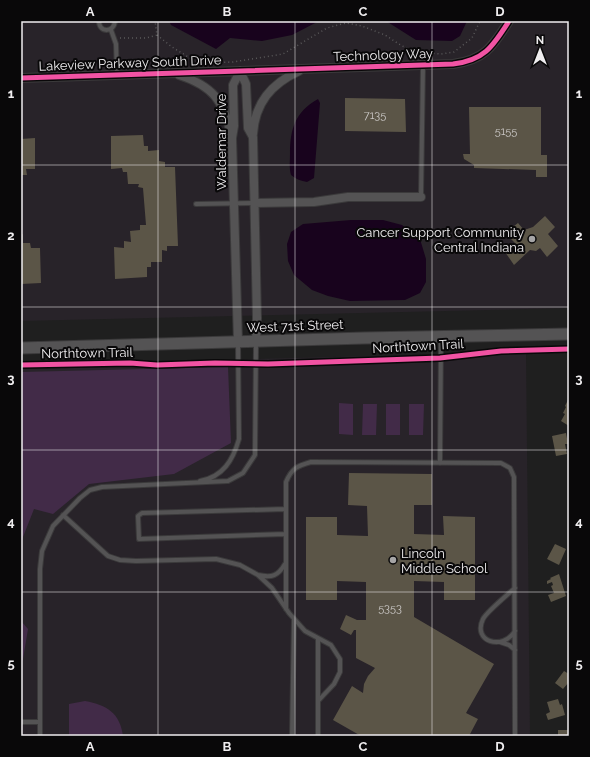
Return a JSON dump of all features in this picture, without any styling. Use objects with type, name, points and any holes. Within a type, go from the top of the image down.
[{"type":"main road","name":"West 71st Street","points":[[21,348],[440,336],[569,334]]},
{"type":"street","name":"Technology Way","points":[[240,71],[423,65],[466,62],[477,58],[490,48],[509,21]]},
{"type":"street","points":[[253,136],[256,114],[271,89],[303,69]]},
{"type":"street","name":"Lakeview Parkway South Drive","points":[[21,78],[240,71]]},
{"type":"street","name":"Waldemar Drive","points":[[240,71],[246,84],[248,128],[253,136],[256,341]]},
{"type":"street","name":"Waldemar Drive","points":[[238,342],[232,138],[234,126],[233,85],[240,71]]},
{"type":"street","points":[[175,73],[198,83],[215,96],[224,110],[232,138]]},
{"type":"street","points":[[254,203],[314,202],[348,197],[421,197]]},
{"type":"lane","points":[[98,21],[99,27],[102,30],[107,31],[114,27],[115,21]]},
{"type":"lane","points":[[111,30],[116,44],[117,75]]},
{"type":"lane","points":[[421,197],[423,65]]},
{"type":"lane","points":[[196,204],[254,203]]},
{"type":"lane","points":[[440,336],[440,463]]},
{"type":"lane","points":[[40,736],[40,568],[42,551],[53,526],[80,498],[90,490],[102,487],[228,481],[243,473],[255,455],[256,341]]},
{"type":"lane","points":[[182,484],[207,479],[222,471],[234,454],[239,439],[238,342]]},
{"type":"lane","points":[[286,609],[286,482],[291,472],[300,465],[311,462],[501,463],[510,468],[514,477],[515,736]]},
{"type":"lane","points":[[286,509],[142,513],[138,516],[139,538],[286,534]]},
{"type":"lane","points":[[63,515],[108,556],[120,560],[136,562],[216,559],[240,565],[258,575],[272,588],[286,609],[305,631],[331,645],[340,659],[340,672],[334,684],[318,701]]},
{"type":"lane","points":[[258,575],[269,577],[280,571],[286,563]]},
{"type":"lane","points":[[515,588],[483,618],[480,630],[484,638],[491,642],[500,642],[509,645],[515,650]]},
{"type":"lane","points":[[292,736],[294,619]]},
{"type":"lane","points":[[500,642],[511,638],[515,631]]},
{"type":"lane","points":[[318,639],[318,736]]},
{"type":"lane","points":[[21,722],[40,722]]},
{"type":"path","points":[[155,21],[157,35],[172,47],[198,63],[233,62],[283,54],[327,28],[346,23],[362,26],[385,35],[402,46],[418,52],[441,54],[454,52],[472,38],[480,21]]},
{"type":"path","points":[[114,39],[146,38],[157,35]]},
{"type":"shaded area","points":[[21,21],[569,21],[569,308],[21,321]]},
{"type":"shaded area","points":[[169,21],[319,21],[292,35],[262,41],[230,38],[216,49],[171,25]]},
{"type":"shaded area","points":[[386,21],[467,21],[460,36],[452,41],[416,40]]},
{"type":"shaded area","points":[[318,99],[320,103],[314,178],[307,182],[299,180],[291,175],[291,137],[295,122],[299,116],[310,104]]},
{"type":"shaded area","points":[[351,220],[383,220],[402,225],[420,239],[426,259],[426,282],[420,293],[405,300],[350,301],[328,296],[312,290],[294,275],[288,261],[287,244],[291,232],[303,224]]},
{"type":"shaded area","points":[[526,352],[530,736],[21,736],[21,365]]},
{"type":"shaded area","points":[[228,367],[231,443],[174,474],[89,484],[53,514],[34,509],[21,542],[21,372]]},
{"type":"shaded area","points":[[339,403],[353,404],[353,435],[339,434]]},
{"type":"shaded area","points":[[363,404],[377,404],[376,435],[362,435]]},
{"type":"shaded area","points":[[386,404],[400,404],[400,435],[386,435]]},
{"type":"shaded area","points":[[409,404],[424,404],[423,435],[409,435]]},
{"type":"shaded area","points":[[21,621],[28,629],[21,664]]},
{"type":"shaded area","points":[[85,701],[100,705],[111,711],[119,721],[123,736],[69,736],[69,704]]},
{"type":"building","points":[[345,98],[405,99],[406,132],[345,131]]},
{"type":"building","points":[[469,107],[541,107],[541,155],[547,155],[547,177],[536,177],[536,170],[474,168],[474,165],[464,159],[463,154],[470,154]]},
{"type":"building","points":[[143,135],[144,146],[148,146],[148,151],[159,150],[159,161],[165,162],[165,167],[175,167],[178,246],[167,246],[167,251],[162,250],[162,262],[151,262],[151,267],[147,267],[147,277],[115,279],[114,247],[124,248],[124,241],[131,242],[130,231],[140,230],[140,225],[146,225],[143,188],[138,187],[139,184],[128,184],[127,172],[123,172],[122,168],[111,169],[111,136]]},
{"type":"building","points":[[35,138],[35,169],[26,169],[27,175],[21,175],[21,139]]},
{"type":"building","name":"Cancer Support Community Central Indiana","points":[[545,216],[555,227],[548,234],[558,246],[547,257],[540,248],[536,251],[530,250],[514,265],[505,252],[516,244],[505,233],[518,223],[524,230],[533,227]]},
{"type":"building","points":[[23,234],[23,243],[30,243],[31,248],[40,248],[41,283],[21,284],[21,235]]},
{"type":"building","points":[[569,398],[569,426],[561,421],[565,414],[563,413]]},
{"type":"building","points":[[566,433],[568,444],[565,444],[567,454],[556,456],[552,436]]},
{"type":"building","points":[[349,473],[432,474],[432,505],[414,505],[414,534],[444,535],[443,516],[475,517],[475,600],[444,600],[444,582],[414,581],[414,617],[494,664],[466,713],[478,719],[469,736],[361,736],[333,720],[352,686],[363,693],[364,684],[368,676],[375,668],[356,658],[356,630],[354,630],[351,635],[340,629],[346,615],[357,620],[366,620],[366,582],[337,581],[337,600],[306,600],[306,517],[337,517],[337,535],[368,536],[367,506],[348,505]]},
{"type":"building","points":[[555,544],[566,549],[559,565],[547,559]]},
{"type":"building","points":[[559,574],[566,596],[551,602],[548,595],[554,593],[551,586],[553,585],[552,582],[547,584],[547,581]]},
{"type":"building","points":[[564,671],[569,674],[569,682],[563,689],[555,683]]},
{"type":"building","points":[[558,699],[560,705],[562,704],[565,715],[548,720],[546,714],[550,712],[547,702]]},
{"type":"building","points":[[558,730],[569,730],[569,736],[558,736]]},
{"type":"cycle path","points":[[21,78],[453,64],[464,62],[481,55],[493,45],[509,21]]},
{"type":"cycle path","name":"Northtown Trail","points":[[21,365],[130,363],[157,365],[215,363],[268,364],[440,358],[501,351],[569,349]]},
{"type":"place","name":"Cancer Support Community Central Indiana","points":[[532,239]]},
{"type":"place","name":"Lincoln Middle School","points":[[393,560]]}]
